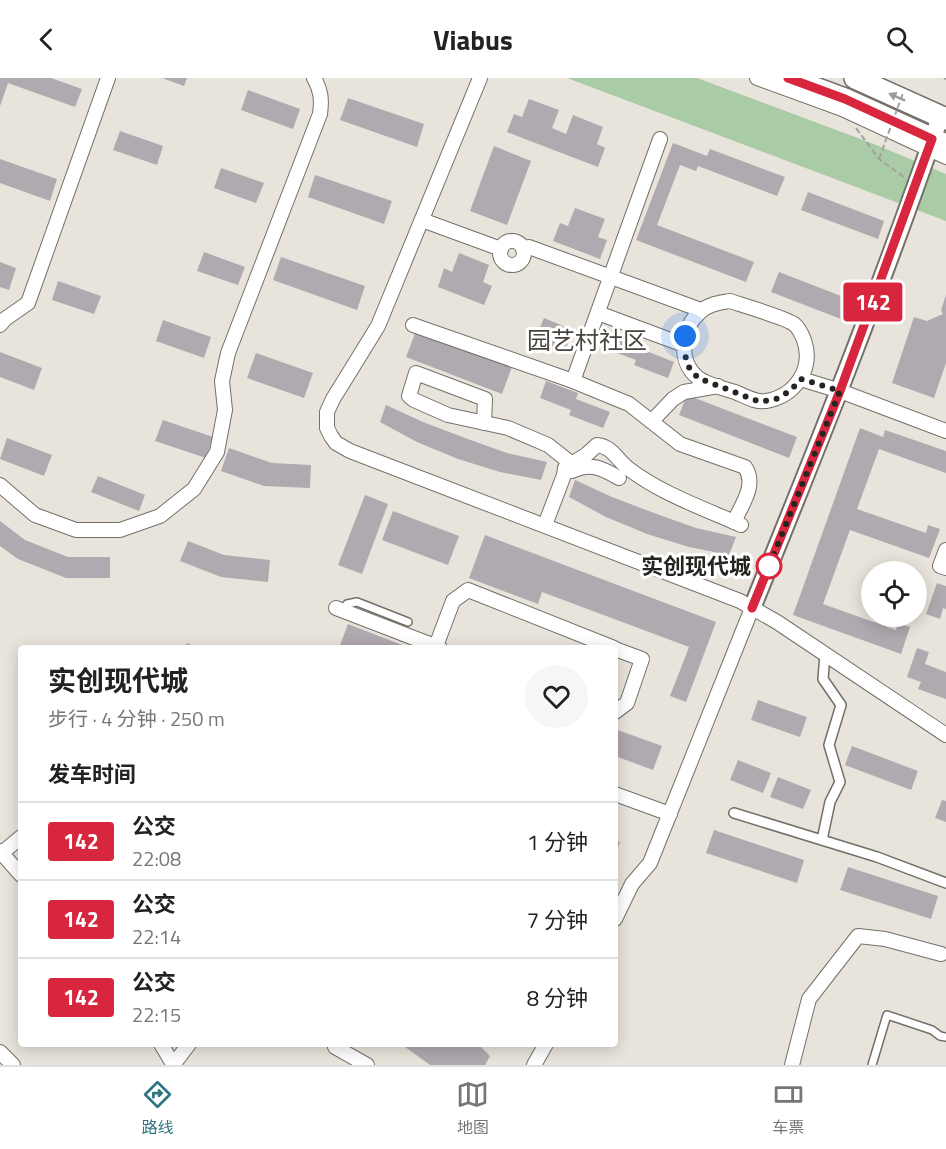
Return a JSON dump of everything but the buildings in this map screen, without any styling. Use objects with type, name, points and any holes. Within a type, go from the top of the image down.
[{"type":"main road","points":[[788,78],[940,134]]},
{"type":"main road","points":[[855,78],[940,134]]},
{"type":"street","points":[[0,326],[5,319],[28,303],[108,78]]},
{"type":"street","points":[[0,485],[35,516],[76,530],[120,530],[130,527],[160,516],[194,489],[216,452],[225,410],[222,381],[228,353],[320,114],[321,91],[314,78]]},
{"type":"street","points":[[480,78],[378,326],[327,412],[327,428],[336,442],[350,451],[740,601],[777,622],[946,735]]},
{"type":"street","points":[[757,78],[842,109],[940,134]]},
{"type":"street","points":[[940,134],[946,157]]},
{"type":"street","points":[[618,913],[632,884],[650,863],[840,391],[917,185],[940,134]]},
{"type":"street","points":[[573,381],[660,139]]},
{"type":"street","points":[[422,220],[501,249]]},
{"type":"street","points":[[507,242],[516,242],[523,249],[523,258],[512,265],[507,264],[500,258],[501,249],[507,242]]},
{"type":"street","points":[[523,249],[529,247],[701,310]]},
{"type":"street","points":[[730,301],[794,324],[801,333],[806,348],[806,364],[801,379],[790,391],[776,399],[760,402],[698,378],[688,366],[684,345],[691,322],[701,310],[714,303],[730,301]]},
{"type":"street","points":[[598,313],[684,345]]},
{"type":"street","points":[[413,325],[573,381],[629,404],[680,444],[745,467],[750,474],[751,483],[737,524],[653,485],[627,468],[607,446],[597,445],[568,469],[545,525]]},
{"type":"street","points":[[484,423],[485,399],[416,373],[409,396],[414,400],[448,415],[484,423],[508,428],[548,445],[568,469]]},
{"type":"street","points":[[801,379],[840,391],[946,431]]},
{"type":"street","points":[[652,421],[673,399],[684,392],[718,386]]},
{"type":"street","points":[[568,469],[584,465],[605,470],[619,478]]},
{"type":"street","points":[[946,550],[940,566],[946,568]]},
{"type":"street","points":[[439,645],[453,602],[468,590],[606,645]]},
{"type":"street","points":[[339,609],[433,645]]},
{"type":"street","points":[[618,650],[642,659],[627,703],[618,710]]},
{"type":"street","points":[[822,840],[830,802],[840,782],[829,745],[841,705],[823,679],[825,654]]},
{"type":"street","points":[[618,795],[670,814]]},
{"type":"street","points":[[734,813],[877,857],[946,883]]},
{"type":"street","points":[[18,839],[1,852],[18,871]]},
{"type":"street","points":[[792,1065],[808,999],[858,936],[885,939],[941,954]]},
{"type":"street","points":[[163,1047],[173,1064],[187,1047]]},
{"type":"street","points":[[335,1047],[367,1065]]},
{"type":"street","points":[[534,1065],[544,1047]]},
{"type":"street","points":[[0,1052],[13,1065]]},
{"type":"lane","points":[[339,609],[357,602],[408,622]]},
{"type":"lane","points":[[872,1065],[887,1015],[932,1030],[940,1036],[946,1036]]},
{"type":"path","points":[[879,159],[903,93]]},
{"type":"path","points":[[842,109],[879,159],[917,185]]},
{"type":"green space","points":[[567,78],[697,78],[874,144],[946,174],[946,221]]},
{"type":"bus line","name":"142","points":[[752,608],[840,391],[932,139],[845,99],[788,78]]},
{"type":"place","name":"实创现代城","points":[[769,566]]},
{"type":"district","name":"园艺村社区","points":[[587,341]]},
{"type":"route","points":[[685,336],[684,351],[688,366],[698,378],[760,402],[776,399],[790,391],[801,379],[840,391],[769,566]]}]
